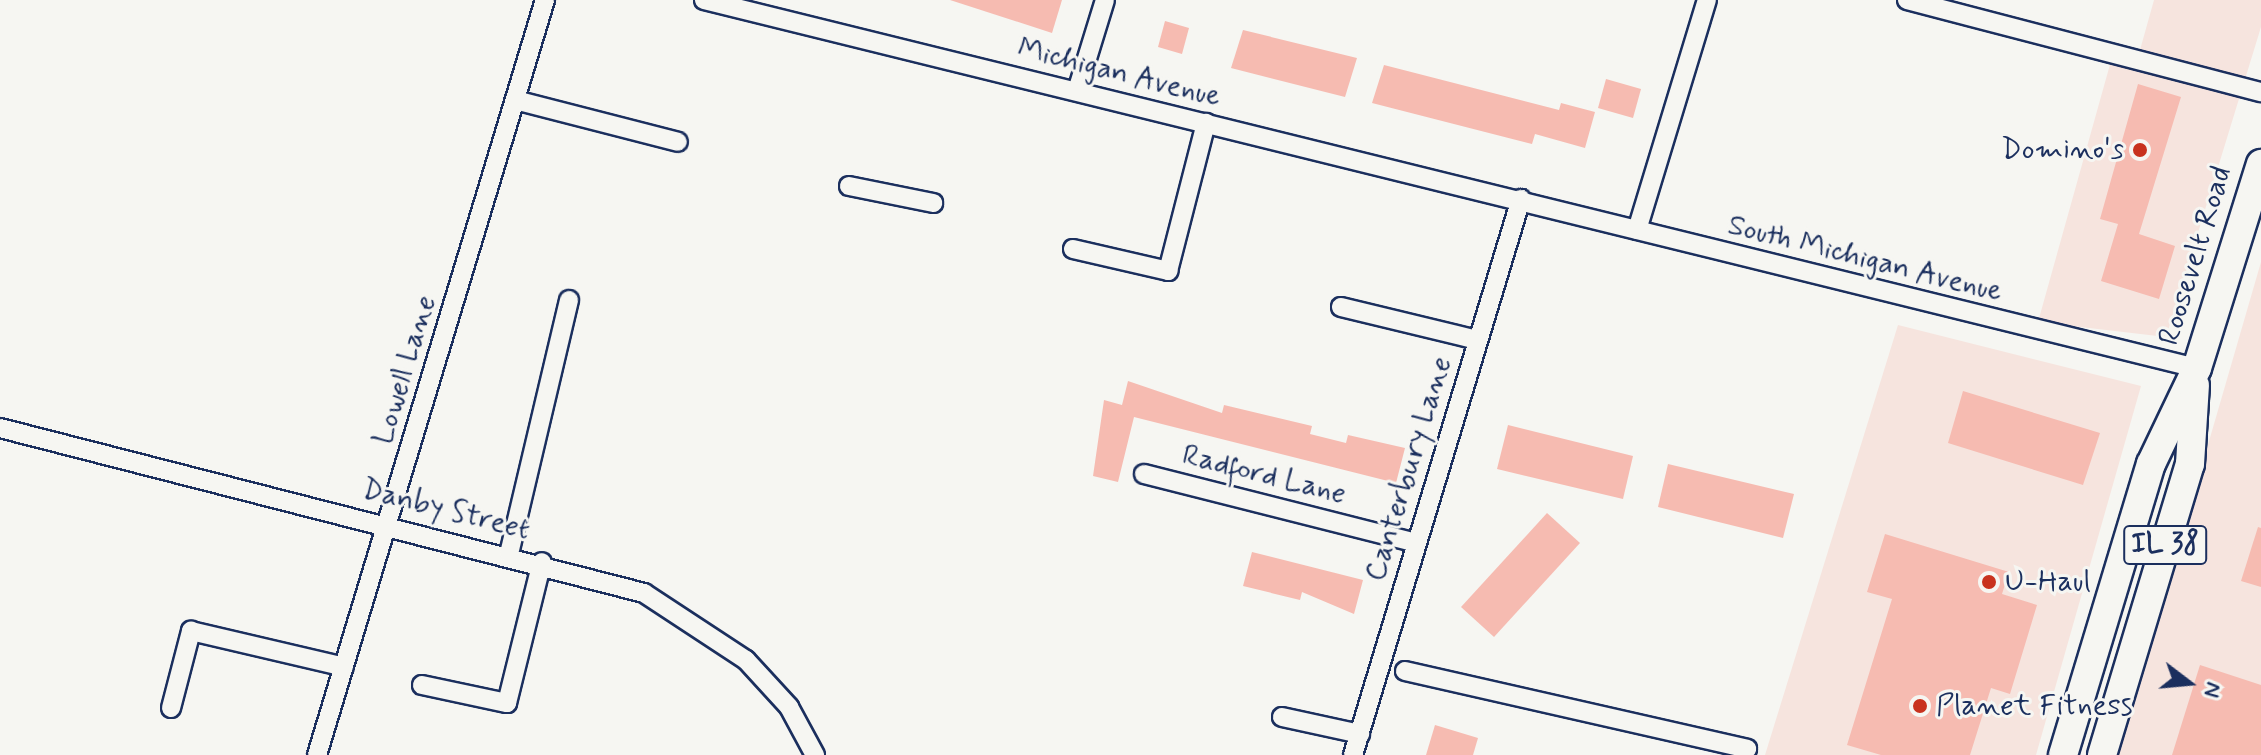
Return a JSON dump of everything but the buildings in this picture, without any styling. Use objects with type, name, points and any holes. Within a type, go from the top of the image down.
[{"type":"main road","name":"Roosevelt Road","points":[[2063,755],[2151,464],[2197,368],[2261,164]]},
{"type":"main road","name":"Roosevelt Road","points":[[2102,755],[2190,464],[2197,368]]},
{"type":"street","name":"Lowell Lane","points":[[317,755],[545,0]]},
{"type":"street","name":"Michigan Avenue","points":[[704,0],[1521,199]]},
{"type":"street","points":[[1077,91],[1105,0]]},
{"type":"street","points":[[1637,230],[1707,0]]},
{"type":"street","points":[[1907,0],[2261,92]]},
{"type":"street","points":[[515,100],[678,142]]},
{"type":"street","points":[[1073,249],[1168,271],[1206,123]]},
{"type":"street","points":[[849,186],[933,203]]},
{"type":"street","name":"South Michigan Avenue","points":[[1521,199],[2197,368]]},
{"type":"street","name":"Canterbury Lane","points":[[1353,755],[1521,199]]},
{"type":"street","points":[[509,554],[569,300]]},
{"type":"street","points":[[1341,307],[1477,340]]},
{"type":"street","name":"Danby Street","points":[[0,428],[542,562],[644,593],[710,631],[789,707],[815,755]]},
{"type":"street","name":"Radford Lane","points":[[1144,474],[1416,543]]},
{"type":"street","points":[[422,685],[507,703],[542,562]]},
{"type":"street","points":[[171,708],[191,631],[344,667]]},
{"type":"street","points":[[1405,671],[1747,749]]},
{"type":"street","points":[[1282,717],[1360,734]]},
{"type":"shaded area","points":[[2154,0],[2261,0],[2261,27],[2166,337],[2038,322],[2116,43],[2140,50]]},
{"type":"shaded area","points":[[2261,262],[2261,755],[2118,755]]},
{"type":"shaded area","points":[[1898,325],[2141,386],[2036,755],[1765,755]]},
{"type":"place","name":"Domino's","points":[[2140,150]]},
{"type":"place","name":"U-Haul","points":[[1989,582]]},
{"type":"place","name":"Planet Fitness","points":[[1920,706]]}]
